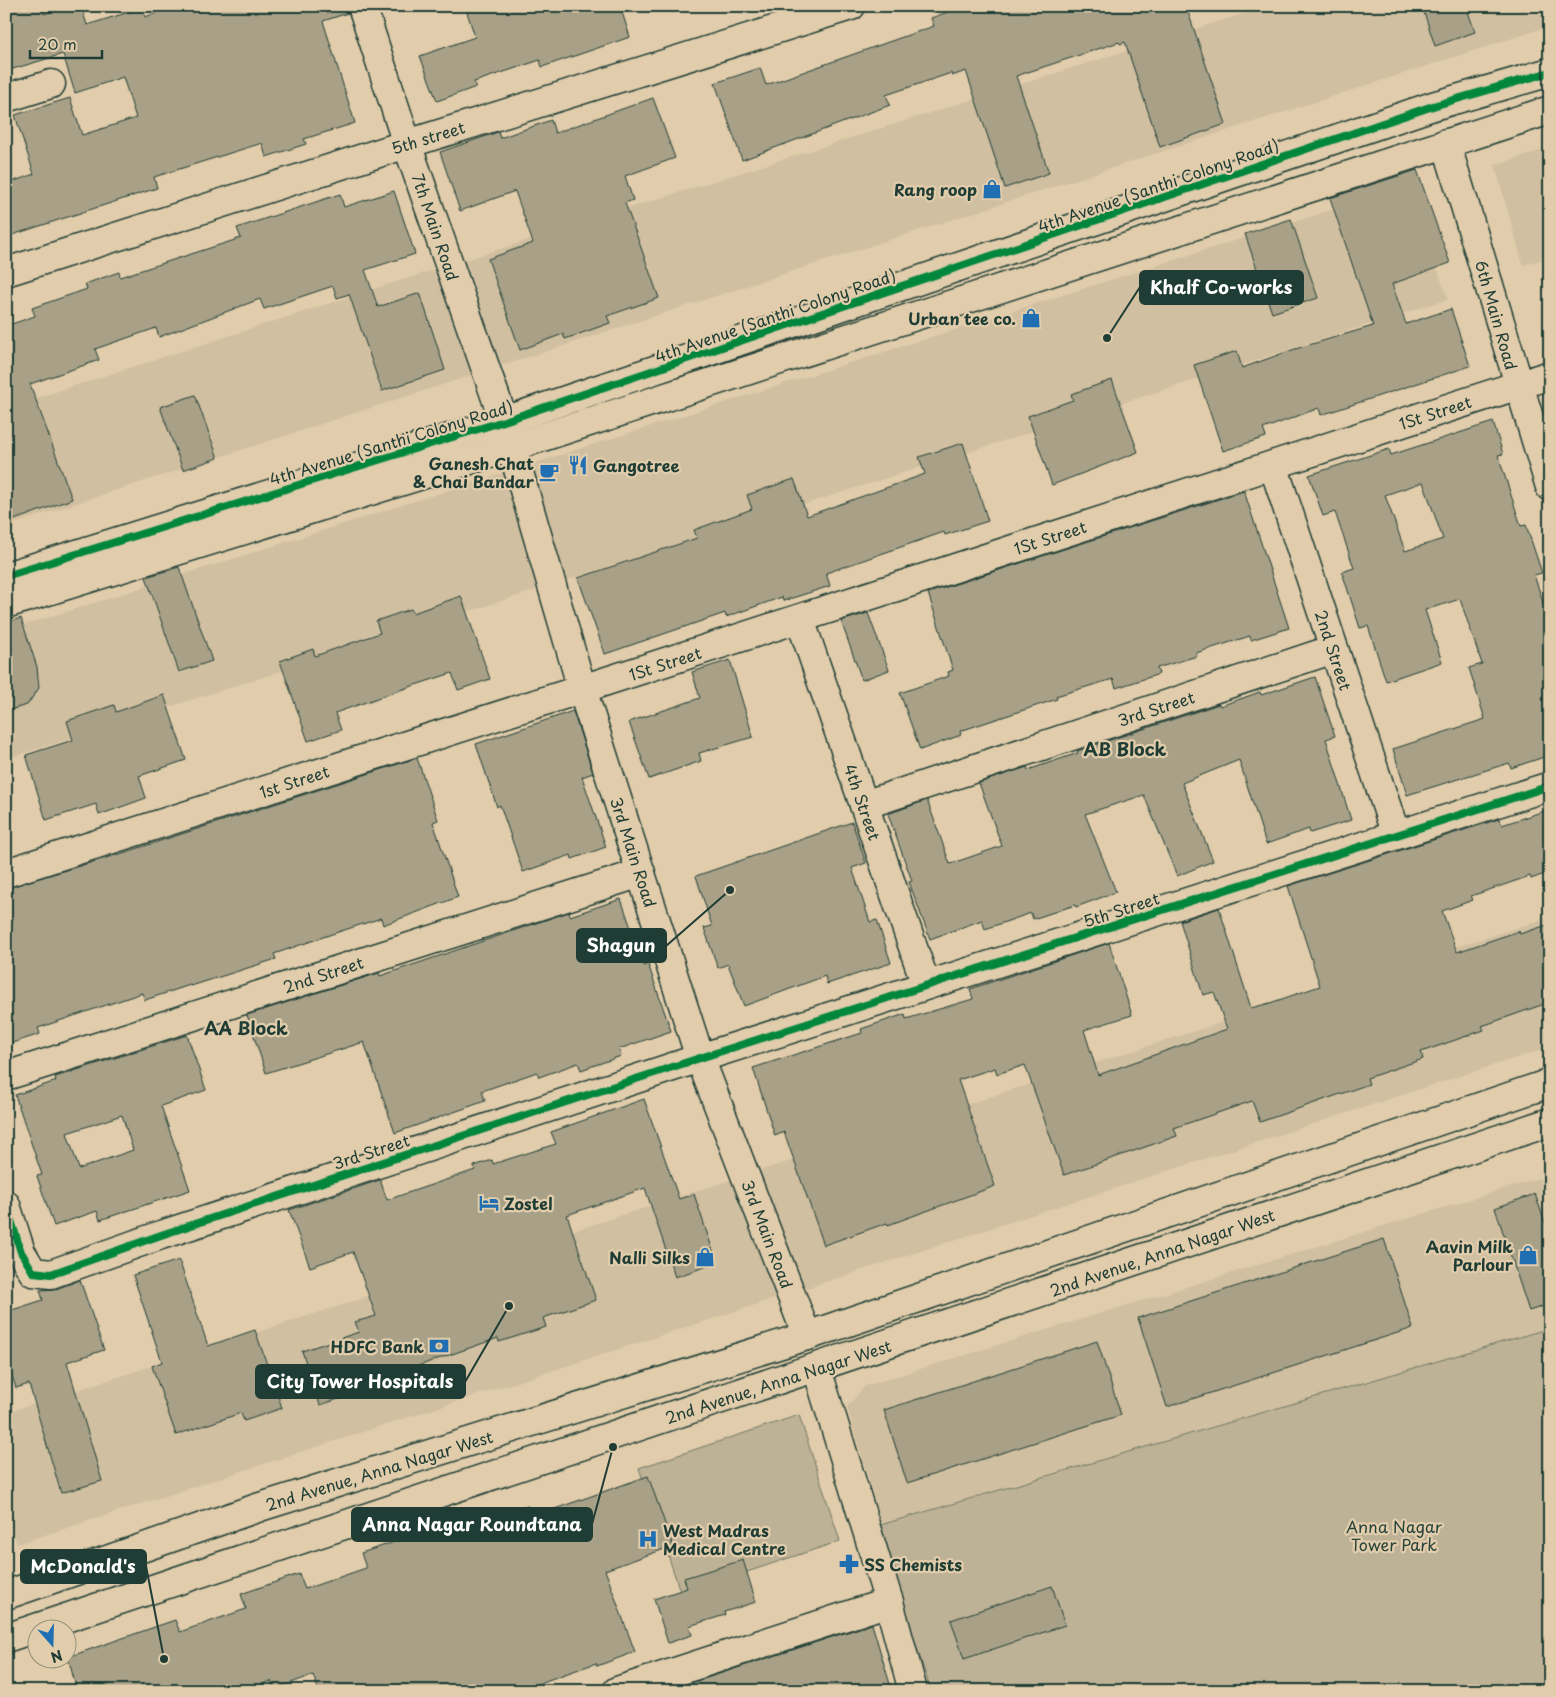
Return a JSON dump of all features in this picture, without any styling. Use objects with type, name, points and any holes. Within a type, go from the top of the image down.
[{"type":"street","name":"7th Main Road","points":[[362,6],[407,144],[512,447]]},
{"type":"street","name":"5th street","points":[[6,272],[407,144],[851,6]]},
{"type":"street","name":"4th Avenue (Santhi Colony Road)","points":[[6,576],[504,421],[1433,106],[1550,72]]},
{"type":"street","points":[[6,98],[51,84]]},
{"type":"street","points":[[6,604],[512,447],[1550,110]]},
{"type":"street","name":"6th Main Road","points":[[1446,143],[1550,487]]},
{"type":"street","points":[[1518,385],[1550,375]]},
{"type":"street","name":"1St Street","points":[[582,690],[1518,385]]},
{"type":"street","name":"3rd Main Road","points":[[512,447],[582,690],[700,1058],[807,1336]]},
{"type":"street","name":"2nd Street","points":[[1272,465],[1396,835]]},
{"type":"street","name":"4th Street","points":[[800,618],[926,986]]},
{"type":"street","name":"3rd Street","points":[[864,805],[1334,649]]},
{"type":"street","name":"1st Street","points":[[6,873],[582,690]]},
{"type":"street","name":"5th Street","points":[[700,1058],[1550,786]]},
{"type":"street","name":"2nd Street","points":[[6,1076],[641,872]]},
{"type":"street","name":"3rd Street","points":[[6,1205],[21,1252],[32,1272],[51,1274],[161,1235],[700,1058]]},
{"type":"street","name":"2nd Avenue, Anna Nagar West","points":[[6,1595],[260,1507],[807,1336],[1550,1083]]},
{"type":"street","name":"2nd Avenue, Anna Nagar West","points":[[6,1638],[817,1369],[1550,1122]]},
{"type":"street","points":[[817,1369],[889,1602],[913,1691]]},
{"type":"street","points":[[617,1691],[645,1686],[889,1602]]},
{"type":"shaded area","points":[[1268,6],[1550,6],[1550,26],[6,526],[6,408],[396,282]]},
{"type":"shaded area","points":[[1550,148],[1550,257],[1523,265],[1495,165]]},
{"type":"shaded area","points":[[1407,186],[1448,299],[6,759],[6,631]]},
{"type":"shaded area","points":[[1550,917],[1550,1047],[17,1544],[6,1510],[6,1413]]},
{"type":"shaded area","points":[[1550,1175],[1550,1328],[882,1524],[847,1407],[865,1386]]},
{"type":"green space","name":"Anna Nagar Tower Park","points":[[1550,1328],[1550,1691],[931,1691],[877,1526]]},
{"type":"green space","points":[[799,1415],[840,1541],[681,1594],[639,1468]]},
{"type":"building","points":[[6,6],[42,6],[44,14],[67,6],[81,6],[87,25],[142,8],[145,17],[177,6],[347,6],[348,13],[323,21],[355,123],[304,139],[306,144],[266,157],[262,143],[154,177],[157,188],[6,237],[6,184],[34,174],[15,115],[70,98],[82,135],[136,118],[123,77],[75,93],[63,54],[6,71]]},
{"type":"building","points":[[465,6],[620,6],[630,37],[542,67],[540,60],[474,82],[476,87],[437,101],[420,56],[475,37]]},
{"type":"building","points":[[965,6],[1186,6],[1226,124],[1160,147],[1125,42],[1120,44],[1119,42],[1016,76],[1049,173],[1005,188],[966,71],[952,76],[951,73],[886,95],[890,105],[742,160],[715,83],[760,68],[766,85],[934,26],[931,18]]},
{"type":"building","points":[[1422,6],[1466,6],[1475,32],[1435,46]]},
{"type":"building","points":[[653,98],[675,158],[625,176],[633,200],[625,203],[659,298],[607,316],[610,323],[565,339],[563,334],[520,350],[488,259],[533,243],[515,191],[460,211],[440,152],[498,132],[500,138],[551,120],[555,133]]},
{"type":"building","points":[[1417,170],[1450,263],[1392,284],[1406,324],[1451,309],[1470,366],[1321,415],[1319,408],[1263,429],[1266,437],[1223,451],[1194,365],[1237,351],[1242,368],[1292,350],[1373,326],[1330,198]]},
{"type":"building","points":[[394,191],[415,254],[365,270],[378,307],[420,293],[445,370],[382,391],[349,294],[337,298],[333,286],[264,309],[260,299],[159,337],[156,328],[95,349],[99,360],[30,384],[72,499],[6,523],[6,326],[35,316],[32,308],[87,289],[85,284],[119,272],[120,277],[241,238],[237,228],[340,194],[344,207]]},
{"type":"building","points":[[1291,219],[1318,298],[1272,313],[1245,234]]},
{"type":"building","points":[[1112,380],[1138,452],[1052,485],[1028,416],[1073,400],[1071,394]]},
{"type":"building","points":[[195,395],[218,458],[183,470],[160,407]]},
{"type":"building","points":[[1493,422],[1503,454],[1498,455],[1521,526],[1526,525],[1542,573],[1534,575],[1550,623],[1550,755],[1511,768],[1509,763],[1407,795],[1393,749],[1485,719],[1469,668],[1482,664],[1460,599],[1425,610],[1442,662],[1386,681],[1368,626],[1360,628],[1342,572],[1354,568],[1335,512],[1323,516],[1309,475],[1389,449],[1391,455]],"holes":[[[1423,482],[1443,539],[1405,551],[1385,495]]]},
{"type":"building","points":[[963,443],[988,521],[945,535],[944,532],[826,573],[830,586],[783,601],[782,597],[726,617],[725,613],[605,654],[578,578],[697,538],[694,530],[752,509],[747,495],[794,479],[807,516],[925,474],[919,457]]},
{"type":"building","points":[[1244,491],[1289,628],[1251,640],[1250,636],[1196,653],[1197,656],[1157,668],[1159,674],[1116,688],[1113,679],[1056,696],[1057,699],[960,731],[961,735],[920,750],[900,693],[949,676],[948,672],[953,670],[928,593]]},
{"type":"building","points":[[179,567],[212,661],[179,672],[146,577]]},
{"type":"building","points":[[461,596],[490,679],[458,690],[452,673],[400,690],[335,713],[341,730],[308,741],[280,661],[313,649],[315,656],[380,633],[376,621],[411,609],[413,613]]},
{"type":"building","points":[[868,613],[889,670],[862,680],[841,621]]},
{"type":"building","points":[[21,618],[37,667],[39,688],[27,705],[6,711],[6,623]]},
{"type":"building","points":[[730,660],[753,737],[699,753],[701,761],[649,779],[629,722],[700,698],[692,672]]},
{"type":"building","points":[[1315,677],[1335,736],[1326,739],[1351,820],[1310,833],[1309,829],[1266,844],[1239,760],[1182,783],[1213,861],[1177,876],[1144,795],[1085,814],[1116,892],[1076,907],[1075,905],[1033,919],[1031,913],[985,929],[982,920],[930,939],[909,882],[912,881],[888,814],[927,800],[950,864],[1002,846],[979,783],[1027,767],[1028,770],[1078,753],[1077,751],[1219,704],[1220,706],[1260,692],[1261,695]]},
{"type":"building","points":[[164,695],[186,760],[139,776],[146,798],[99,815],[96,804],[46,820],[26,755],[73,740],[67,721],[114,705],[116,712]]},
{"type":"building","points":[[573,711],[593,773],[582,777],[606,847],[572,859],[571,855],[523,872],[500,805],[497,807],[476,744]]},
{"type":"building","points":[[417,758],[438,820],[433,822],[458,897],[383,925],[381,918],[329,935],[274,954],[276,959],[145,1000],[142,993],[38,1028],[40,1034],[6,1045],[6,888],[126,852]]},
{"type":"building","points":[[1550,809],[1550,872],[1531,879],[1530,876],[1471,896],[1473,900],[1442,911],[1457,952],[1519,931],[1520,934],[1550,924],[1550,1002],[1482,1026],[1484,1030],[1421,1052],[1423,1059],[1367,1078],[1369,1084],[1260,1122],[1252,1101],[1174,1128],[1177,1136],[1064,1175],[1025,1065],[997,1074],[995,1068],[958,1080],[995,1186],[888,1225],[887,1223],[824,1245],[784,1132],[775,1136],[753,1068],[862,1033],[861,1029],[905,1014],[906,1019],[973,999],[970,989],[1109,943],[1132,1015],[1084,1030],[1098,1075],[1227,1029],[1214,992],[1203,995],[1180,921],[1219,908],[1251,1008],[1270,1003],[1320,986],[1288,886],[1499,819],[1502,825]]},
{"type":"building","points":[[852,822],[866,863],[852,868],[870,922],[877,920],[891,963],[827,984],[825,976],[744,1006],[728,964],[718,968],[704,928],[712,926],[696,876]]},
{"type":"building","points":[[621,899],[644,966],[648,964],[671,1031],[619,1049],[621,1056],[581,1070],[578,1063],[539,1077],[537,1072],[482,1091],[485,1101],[395,1133],[364,1042],[266,1073],[247,1015],[379,973],[380,976],[569,912],[570,916]]},
{"type":"building","points":[[187,1035],[206,1090],[161,1106],[190,1190],[100,1220],[97,1211],[54,1226],[37,1176],[42,1175],[15,1095],[56,1081],[55,1077]],"holes":[[[122,1115],[133,1150],[79,1169],[67,1133]]]},
{"type":"building","points":[[644,1099],[679,1199],[694,1194],[717,1263],[675,1277],[645,1188],[567,1215],[596,1300],[543,1318],[546,1327],[499,1342],[498,1338],[352,1389],[354,1394],[320,1405],[302,1351],[359,1332],[355,1322],[376,1316],[353,1252],[310,1267],[289,1210],[380,1180],[387,1200],[475,1170],[474,1166],[492,1160],[493,1164],[556,1144],[551,1132]]},
{"type":"building","points":[[1535,1194],[1550,1237],[1550,1304],[1529,1311],[1495,1208]]},
{"type":"building","points":[[1384,1239],[1413,1328],[1167,1407],[1138,1318]]},
{"type":"building","points":[[179,1260],[208,1346],[255,1330],[282,1408],[244,1421],[241,1413],[176,1435],[152,1366],[162,1362],[133,1275]]},
{"type":"building","points":[[80,1280],[104,1350],[67,1362],[102,1481],[61,1493],[29,1384],[16,1388],[6,1357],[6,1312],[43,1300],[40,1290],[56,1289]]},
{"type":"building","points":[[1097,1341],[1121,1415],[907,1483],[884,1410]]},
{"type":"building","points":[[648,1476],[673,1546],[605,1570],[635,1652],[597,1666],[596,1663],[534,1685],[536,1691],[319,1691],[313,1675],[274,1689],[271,1681],[243,1691],[77,1691],[71,1670],[78,1670],[78,1654],[175,1620],[180,1632],[246,1609],[241,1594],[299,1574],[305,1589],[366,1568],[361,1553],[464,1519],[467,1527],[528,1506],[532,1517]]},
{"type":"building","points":[[743,1560],[756,1602],[724,1612],[725,1615],[689,1626],[692,1635],[668,1643],[654,1599],[687,1588],[684,1578]]},
{"type":"building","points":[[1052,1586],[1065,1625],[964,1659],[951,1620]]},
{"type":"building","points":[[872,1624],[892,1691],[679,1691],[679,1687]]},
{"type":"cycle path","points":[[6,576],[504,421],[1433,106],[1550,72]]},
{"type":"cycle path","points":[[6,1205],[21,1252],[33,1272],[51,1274],[161,1235],[700,1058],[1550,786]]},
{"type":"place","name":"Rang roop","points":[[992,189]]},
{"type":"place","name":"Urban tee co.","points":[[1031,318]]},
{"type":"place","name":"Khalf Co-works","points":[[1107,338]]},
{"type":"place","name":"Gangotree","points":[[578,465]]},
{"type":"place","name":"Ganesh Chat & Chai Bandar","points":[[549,472]]},
{"type":"place","name":"Shagun","points":[[730,890]]},
{"type":"place","name":"Zostel","points":[[489,1203]]},
{"type":"place","name":"Aavin Milk Parlour","points":[[1528,1255]]},
{"type":"place","name":"Nalli Silks","points":[[705,1257]]},
{"type":"place","name":"City Tower Hospitals","points":[[509,1306]]},
{"type":"place","name":"HDFC Bank","points":[[439,1346]]},
{"type":"place","name":"Anna Nagar Roundtana","points":[[613,1447]]},
{"type":"place","name":"West Madras Medical Centre","points":[[648,1539]]},
{"type":"place","name":"SS Chemists","points":[[849,1564]]},
{"type":"place","name":"McDonald's","points":[[164,1659]]},
{"type":"district","name":"AB Block","points":[[1125,748]]},
{"type":"district","name":"AA Block","points":[[246,1027]]}]
